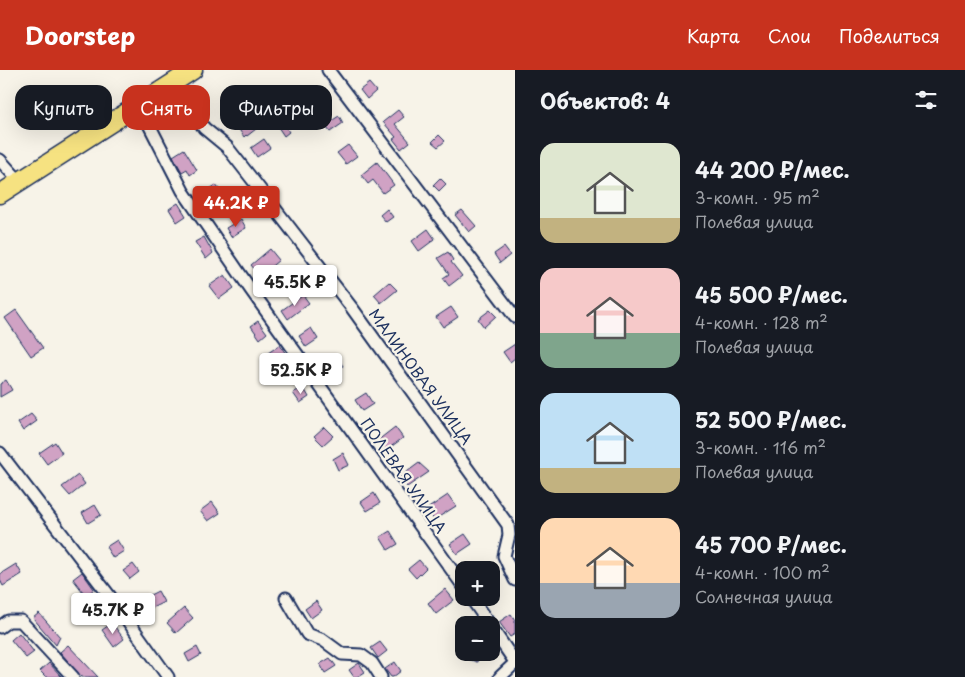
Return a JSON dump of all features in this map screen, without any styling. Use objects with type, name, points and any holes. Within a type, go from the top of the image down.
[{"type":"highway","points":[[170,85],[193,70]]},
{"type":"highway","points":[[0,194],[122,116]]},
{"type":"street","points":[[328,70],[515,318]]},
{"type":"street","name":"ПОЛЕВАЯ УЛИЦА","points":[[152,130],[183,191],[251,290],[455,575]]},
{"type":"street","name":"МАЛИНОВАЯ УЛИЦА","points":[[206,130],[227,147],[352,308],[508,525],[509,535],[504,556],[515,580]]},
{"type":"street","points":[[0,160],[19,181]]},
{"type":"street","points":[[0,453],[109,595],[168,677]]},
{"type":"street","points":[[286,598],[307,634],[323,640],[342,654],[361,655],[372,663],[381,677]]},
{"type":"street","points":[[0,627],[8,622],[21,621],[73,677]]},
{"type":"street","points":[[500,640],[515,663],[500,677]]},
{"type":"building","points":[[369,83],[376,91],[367,99],[360,90]]},
{"type":"building","points":[[398,110],[404,117],[395,124],[410,142],[401,149],[393,139],[396,137],[383,122]]},
{"type":"building","points":[[339,116],[343,123],[330,132],[329,130],[332,130],[332,120]]},
{"type":"building","points":[[239,130],[255,130],[247,136],[244,137]]},
{"type":"building","points":[[280,130],[288,130],[289,132],[284,136]]},
{"type":"building","points":[[439,135],[445,141],[438,147],[432,142]]},
{"type":"building","points":[[264,139],[270,148],[257,157],[251,148]]},
{"type":"building","points":[[348,145],[357,156],[346,164],[337,153]]},
{"type":"building","points":[[184,149],[197,170],[190,175],[187,169],[182,172],[173,156]]},
{"type":"building","points":[[377,162],[394,185],[383,193],[373,180],[368,184],[361,175]]},
{"type":"building","points":[[440,178],[446,184],[439,191],[433,185]]},
{"type":"building","points":[[216,185],[222,194],[211,201],[205,192]]},
{"type":"building","points":[[178,203],[186,216],[177,222],[169,209]]},
{"type":"building","points":[[387,209],[393,217],[386,222],[380,215]]},
{"type":"building","points":[[462,210],[476,226],[469,232],[455,215]]},
{"type":"building","points":[[241,219],[246,228],[231,237],[226,228]]},
{"type":"building","points":[[428,229],[435,239],[419,251],[412,241]]},
{"type":"building","points":[[204,237],[213,253],[206,259],[195,242]]},
{"type":"building","points":[[504,247],[510,255],[500,263],[494,254]]},
{"type":"building","points":[[270,249],[279,260],[260,276],[251,265]]},
{"type":"building","points":[[448,252],[453,260],[451,262],[462,276],[449,286],[443,278],[449,274],[438,258]]},
{"type":"building","points":[[225,275],[234,288],[219,299],[209,286]]},
{"type":"building","points":[[389,282],[397,290],[381,303],[374,295]]},
{"type":"building","points":[[303,295],[309,303],[288,319],[282,310]]},
{"type":"building","points":[[451,307],[458,317],[443,327],[436,317]]},
{"type":"building","points":[[16,310],[43,348],[31,356],[5,318]]},
{"type":"building","points":[[490,310],[496,316],[484,327],[478,319]]},
{"type":"building","points":[[258,321],[267,333],[260,339],[251,326]]},
{"type":"building","points":[[311,328],[318,339],[306,347],[299,336]]},
{"type":"building","points":[[515,344],[515,358],[510,362],[503,352]]},
{"type":"building","points":[[280,345],[294,366],[282,374],[268,353]]},
{"type":"building","points":[[337,357],[343,366],[328,376],[322,368]]},
{"type":"building","points":[[6,380],[12,390],[0,397],[0,384]]},
{"type":"building","points":[[303,387],[309,397],[300,403],[293,393]]},
{"type":"building","points":[[366,393],[373,404],[362,411],[355,400]]},
{"type":"building","points":[[31,414],[37,421],[23,431],[18,423]]},
{"type":"building","points":[[324,427],[333,436],[323,445],[314,436]]},
{"type":"building","points":[[395,427],[403,438],[385,451],[377,441]]},
{"type":"building","points":[[55,442],[62,453],[47,464],[39,453]]},
{"type":"building","points":[[343,453],[349,465],[338,470],[333,459]]},
{"type":"building","points":[[419,463],[429,472],[407,487],[400,477]]},
{"type":"building","points":[[78,475],[85,484],[70,496],[62,487]]},
{"type":"building","points":[[374,493],[380,503],[367,511],[361,502]]},
{"type":"building","points":[[448,495],[456,506],[434,520],[427,509]]},
{"type":"building","points":[[212,502],[220,513],[208,521],[200,511]]},
{"type":"building","points":[[95,505],[101,515],[88,523],[82,513]]},
{"type":"building","points":[[390,531],[398,544],[388,550],[380,537]]},
{"type":"building","points":[[465,534],[472,544],[457,554],[450,544]]},
{"type":"building","points":[[117,540],[124,551],[113,558],[106,547]]},
{"type":"building","points":[[419,560],[426,568],[416,578],[408,569]]},
{"type":"building","points":[[16,564],[22,574],[3,586],[0,574]]},
{"type":"building","points":[[133,564],[139,572],[130,579],[123,571]]},
{"type":"building","points":[[82,572],[94,589],[86,596],[73,579]]},
{"type":"building","points":[[445,589],[454,600],[436,614],[428,603]]},
{"type":"building","points":[[158,591],[164,602],[150,609],[144,598]]},
{"type":"building","points":[[316,601],[322,610],[311,618],[305,609]]},
{"type":"building","points":[[184,608],[193,618],[176,633],[167,623]]},
{"type":"building","points":[[39,613],[60,637],[56,645],[33,618]]},
{"type":"building","points":[[511,614],[515,620],[515,634],[510,637],[500,621]]},
{"type":"building","points":[[112,623],[124,639],[114,647],[102,630]]},
{"type":"building","points":[[19,633],[34,652],[26,658],[11,640]]},
{"type":"building","points":[[380,642],[387,651],[378,658],[371,648]]},
{"type":"building","points":[[68,645],[98,677],[82,677],[80,675],[60,652]]},
{"type":"building","points":[[197,647],[201,655],[189,662],[185,654]]},
{"type":"building","points":[[330,658],[336,666],[325,673],[320,664]]},
{"type":"building","points":[[395,662],[401,671],[391,677],[385,669]]},
{"type":"building","points":[[49,663],[62,677],[46,677],[40,671]]},
{"type":"building","points":[[359,663],[365,672],[354,677],[349,670]]}]
